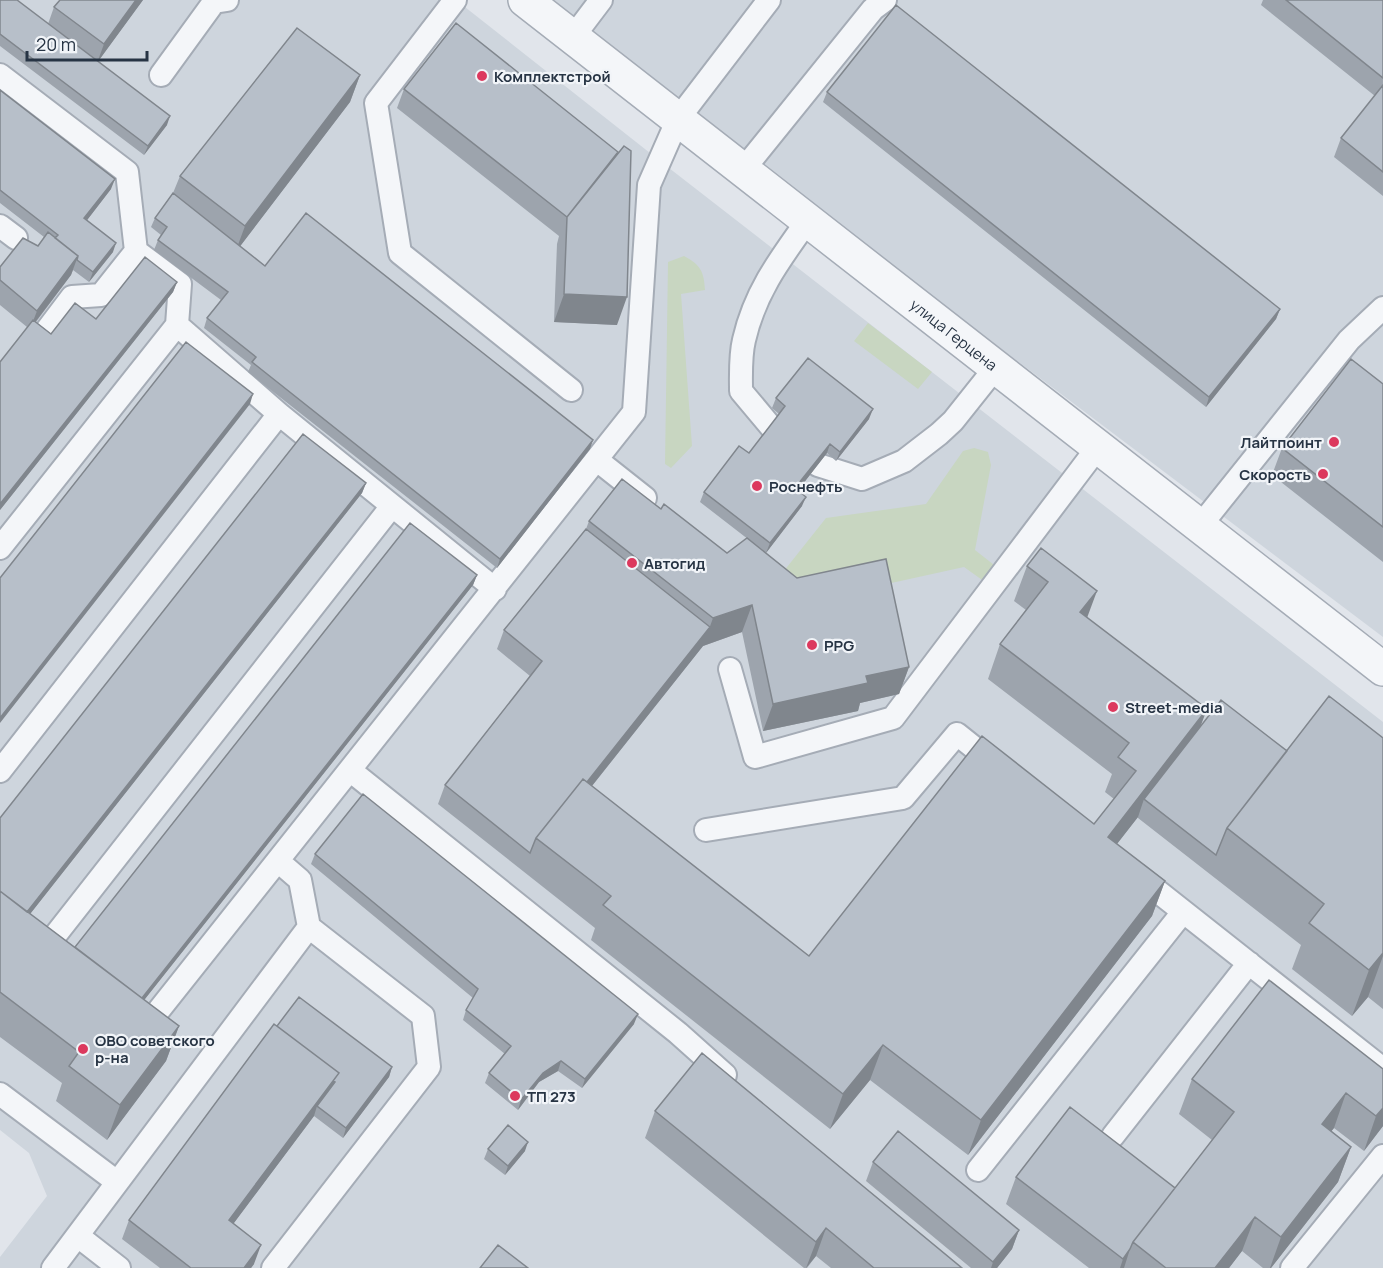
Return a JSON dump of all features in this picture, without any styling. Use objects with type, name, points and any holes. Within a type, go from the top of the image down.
[{"type":"street","name":"улица Герцена","points":[[525,0],[1383,669]]},
{"type":"lane","points":[[161,75],[214,2],[227,0]]},
{"type":"lane","points":[[455,0],[376,103],[400,253],[571,390]]},
{"type":"lane","points":[[573,37],[601,0]]},
{"type":"lane","points":[[159,1011],[634,411],[649,185],[678,119],[770,0]]},
{"type":"lane","points":[[743,170],[873,9],[885,0]]},
{"type":"lane","points":[[0,75],[127,172],[136,251],[101,295],[72,297],[44,334]]},
{"type":"lane","points":[[772,428],[741,391],[743,341],[759,294],[768,277],[808,220]]},
{"type":"lane","points":[[0,548],[177,325],[180,284],[136,251]]},
{"type":"lane","points":[[1200,526],[1349,340],[1383,308]]},
{"type":"lane","points":[[177,325],[279,414],[495,589]]},
{"type":"lane","points":[[818,465],[862,479],[904,461],[953,421],[996,367]]},
{"type":"lane","points":[[0,771],[279,414]]},
{"type":"lane","points":[[730,669],[755,757],[893,718],[1098,447]]},
{"type":"lane","points":[[597,460],[660,509]]},
{"type":"lane","points":[[50,942],[392,506]]},
{"type":"lane","points":[[706,830],[903,798],[957,734],[1012,777]]},
{"type":"lane","points":[[351,771],[678,1033],[739,1088]]},
{"type":"lane","points":[[273,1268],[429,1067],[423,1016],[309,927],[300,880],[278,861]]},
{"type":"lane","points":[[1119,861],[1383,1069]]},
{"type":"lane","points":[[978,1170],[1183,912]]},
{"type":"lane","points":[[53,1268],[309,927]]},
{"type":"lane","points":[[1113,1136],[1249,963]]},
{"type":"lane","points":[[0,1094],[117,1182]]},
{"type":"lane","points":[[1292,1268],[1383,1156]]},
{"type":"lane","points":[[78,1236],[119,1268]]},
{"type":"shaded area","points":[[0,0],[456,0],[1383,722],[1383,1268],[0,1268],[0,1257],[47,1196],[29,1153],[0,1130]]},
{"type":"shaded area","points":[[549,0],[1383,0],[1383,637],[689,113]]},
{"type":"green space","points":[[684,256],[700,270],[704,278],[705,290],[681,294],[692,446],[671,468],[665,464],[668,262]]},
{"type":"green space","points":[[868,323],[932,372],[918,389],[854,341]]},
{"type":"green space","points":[[974,448],[988,452],[991,465],[975,550],[1003,572],[992,587],[964,567],[787,606],[768,591],[826,518],[926,504],[963,451]]},
{"type":"building","points":[[0,0],[17,0],[170,116],[148,146],[0,34]]},
{"type":"building","points":[[60,0],[136,0],[104,44],[54,7]]},
{"type":"building","points":[[1286,0],[1383,0],[1383,78]]},
{"type":"building","points":[[896,5],[1280,309],[1209,397],[827,92]]},
{"type":"building","points":[[456,23],[618,152],[567,217],[404,89]]},
{"type":"building","points":[[297,28],[360,75],[245,226],[180,176]]},
{"type":"building","points":[[1383,85],[1383,172],[1341,138]]},
{"type":"building","points":[[0,90],[115,179],[84,218],[116,243],[93,272],[77,260],[78,256],[55,238],[58,235],[0,190]]},
{"type":"building","points":[[624,146],[631,151],[627,297],[564,294],[567,217]]},
{"type":"building","points":[[173,193],[265,266],[306,213],[593,440],[500,559],[252,362],[256,357],[207,318],[228,292],[158,240],[167,227],[155,218]]},
{"type":"building","points":[[48,232],[78,256],[37,311],[0,280],[0,267],[23,238],[38,246]]},
{"type":"building","points":[[145,257],[177,282],[0,504],[0,362],[33,320],[51,334],[75,303],[96,319]]},
{"type":"building","points":[[186,342],[253,394],[0,718],[0,578]]},
{"type":"building","points":[[808,358],[873,409],[840,452],[830,444],[795,488],[806,497],[770,543],[704,492],[739,446],[749,453],[785,406],[776,398]]},
{"type":"building","points":[[1351,359],[1383,384],[1383,527],[1282,448]]},
{"type":"building","points":[[303,434],[366,483],[27,912],[0,891],[0,818]]},
{"type":"building","points":[[622,479],[661,509],[664,504],[727,553],[747,538],[797,578],[886,559],[909,667],[866,676],[868,683],[773,704],[752,605],[713,618],[589,521]]},
{"type":"building","points":[[410,523],[477,575],[142,998],[75,947]]},
{"type":"building","points":[[586,529],[710,627],[587,782],[583,779],[536,838],[530,853],[445,785],[542,661],[504,630]]},
{"type":"building","points":[[1041,548],[1097,591],[1080,612],[1207,709],[1108,837],[1165,881],[981,1120],[883,1045],[843,1094],[603,905],[611,896],[536,838],[583,779],[809,956],[982,736],[1094,824],[1136,771],[1118,757],[1129,743],[1000,644],[1048,582],[1027,566]]},
{"type":"building","points":[[1329,696],[1383,738],[1383,953],[1369,970],[1309,923],[1324,904],[1227,828]]},
{"type":"building","points":[[1221,700],[1287,751],[1227,828],[1216,855],[1144,799]]},
{"type":"building","points":[[363,794],[638,1014],[585,1079],[561,1061],[543,1073],[521,1100],[489,1073],[511,1046],[466,1010],[478,989],[315,854]]},
{"type":"building","points":[[0,891],[179,1026],[120,1105],[69,1066],[79,1052],[0,992]]},
{"type":"building","points":[[1269,980],[1383,1069],[1383,1108],[1376,1116],[1346,1093],[1322,1124],[1351,1147],[1281,1237],[1255,1217],[1215,1268],[1166,1268],[1133,1242],[1234,1112],[1192,1079]]},
{"type":"building","points":[[299,997],[392,1067],[346,1128],[317,1106],[339,1073],[277,1026]]},
{"type":"building","points":[[274,1024],[339,1073],[229,1220],[261,1245],[244,1268],[191,1268],[129,1220]]},
{"type":"building","points":[[702,1053],[962,1268],[874,1268],[826,1228],[816,1242],[655,1111]]},
{"type":"building","points":[[1070,1107],[1175,1188],[1133,1242],[1123,1259],[1016,1177]]},
{"type":"building","points":[[508,1125],[528,1142],[508,1166],[488,1149]]},
{"type":"building","points":[[898,1131],[1019,1230],[993,1262],[873,1162]]},
{"type":"building","points":[[498,1245],[528,1268],[480,1268]]},
{"type":"place","name":"Комплектстрой","points":[[482,76]]},
{"type":"place","name":"Лайтпоинт","points":[[1334,442]]},
{"type":"place","name":"Скорость","points":[[1323,474]]},
{"type":"place","name":"Роснефть","points":[[757,486]]},
{"type":"place","name":"Автогид","points":[[632,563]]},
{"type":"place","name":"PPG","points":[[812,645]]},
{"type":"place","name":"Street-media","points":[[1113,707]]},
{"type":"place","name":"ОВО советского р-на","points":[[83,1049]]},
{"type":"place","name":"ТП 273","points":[[515,1096]]}]
